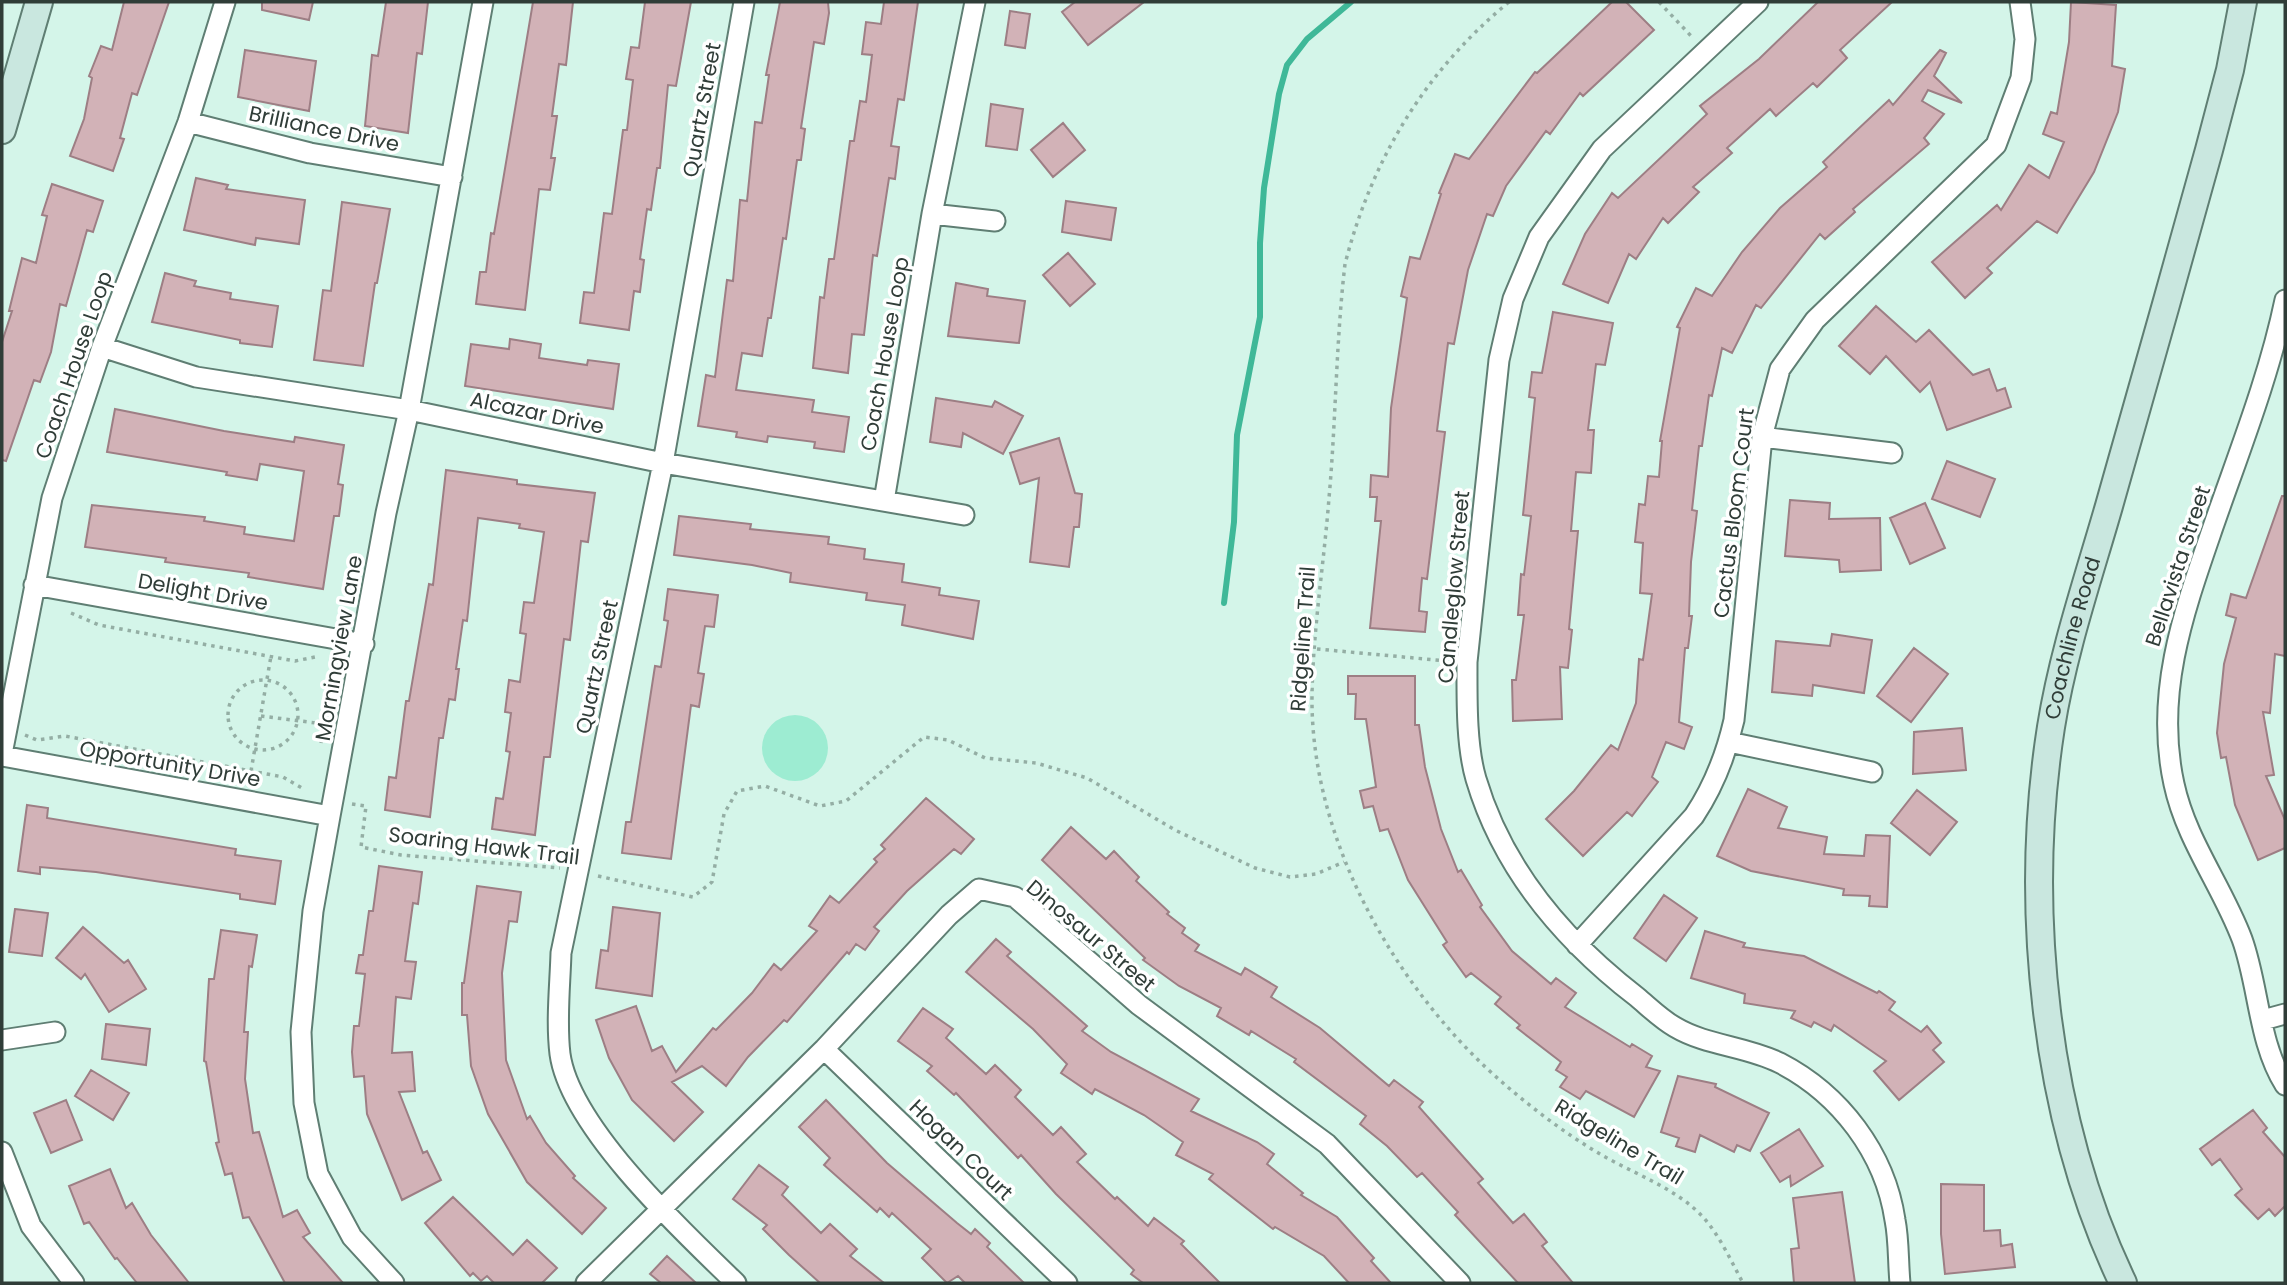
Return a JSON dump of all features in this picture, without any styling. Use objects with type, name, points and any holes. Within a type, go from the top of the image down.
[{"type":"main road","points":[[4,118],[39,2]]},
{"type":"main road","name":"Coachline Road","points":[[2123,1283],[2079,1162],[2048,1005],[2039,896],[2045,782],[2063,670],[2216,123],[2230,70],[2243,2]]},
{"type":"street","name":"Coach House Loop","points":[[2,755],[52,498],[102,347],[188,122],[225,2]]},
{"type":"street","name":"Morningview Lane","points":[[394,1283],[352,1237],[318,1174],[304,1102],[300,1032],[313,911],[386,513],[409,410],[483,2]]},
{"type":"street","name":"Quartz Street","points":[[736,1283],[661,1211],[589,1121],[561,1056],[561,953],[663,463],[744,2]]},
{"type":"street","name":"Coach House Loop","points":[[884,502],[932,214],[975,2]]},
{"type":"street","name":"Candleglow Street","points":[[1758,2],[1602,149],[1539,237],[1513,299],[1499,360],[1467,662],[1466,703],[1475,776],[1491,819],[1516,869],[1548,916],[1620,984],[1674,1026],[1699,1039],[1779,1063],[1816,1087],[1849,1116],[1871,1150],[1886,1182],[1895,1220],[1900,1283]]},
{"type":"street","name":"Cactus Bloom Court","points":[[1577,945],[1693,816],[1709,793],[1729,742],[1734,720],[1762,438],[1780,369],[1815,320],[1996,145],[2021,78],[2025,39],[2021,2]]},
{"type":"street","name":"Brilliance Drive","points":[[188,122],[310,153],[452,177]]},
{"type":"street","points":[[932,214],[995,221]]},
{"type":"street","name":"Bellavista Street","points":[[2285,300],[2264,380],[2180,620],[2168,697],[2168,739],[2174,785],[2190,834],[2242,939],[2263,1020],[2267,1047],[2285,1085]]},
{"type":"street","name":"Alcazar Drive","points":[[102,347],[196,377],[409,410],[663,463],[964,515]]},
{"type":"street","points":[[1762,438],[1892,453]]},
{"type":"street","name":"Delight Drive","points":[[34,585],[364,644]]},
{"type":"street","points":[[1729,742],[1872,772]]},
{"type":"street","name":"Opportunity Drive","points":[[2,755],[332,808]]},
{"type":"street","name":"Dinosaur Street","points":[[586,1283],[824,1049],[949,915],[979,889],[1015,897],[1139,1005],[1327,1144],[1460,1283]]},
{"type":"street","points":[[2263,1020],[2285,1014]]},
{"type":"street","points":[[2,1040],[55,1032]]},
{"type":"street","name":"Hogan Court","points":[[824,1049],[1067,1283]]},
{"type":"street","points":[[2,1152],[31,1226],[74,1283]]},
{"type":"path","name":"Ridgeline Trail","points":[[1509,2],[1469,36],[1423,89],[1385,151],[1358,215],[1345,264],[1339,317],[1334,437],[1312,694],[1319,770],[1332,831],[1344,862],[1394,954],[1466,1046],[1502,1082],[1549,1120],[1598,1153],[1692,1206],[1721,1241],[1743,1283]]},
{"type":"path","points":[[1659,2],[1705,51]]},
{"type":"path","points":[[64,608],[86,622],[302,662],[321,656]]},
{"type":"path","points":[[1317,649],[1467,662]]},
{"type":"path","points":[[251,771],[271,656]]},
{"type":"path","points":[[268,680],[292,696],[297,722],[285,741],[271,748],[255,748],[240,743],[233,733],[229,708],[241,687],[268,680]]},
{"type":"path","points":[[320,749],[328,698],[334,687]]},
{"type":"path","points":[[261,716],[324,724]]},
{"type":"path","points":[[26,726],[27,735]]},
{"type":"path","name":"Soaring Hawk Trail","points":[[5,734],[27,735],[37,740],[65,736],[283,777],[332,808],[366,806],[361,847],[401,855],[545,866],[693,897],[712,882],[724,814],[737,791],[765,786],[820,806],[846,801],[924,737],[948,740],[985,758],[1035,763],[1087,778],[1175,830],[1255,868],[1290,877],[1316,874],[1344,862]]},
{"type":"green space","points":[[795,715],[808,717],[818,725],[826,735],[826,761],[818,771],[808,779],[795,781],[782,779],[772,771],[764,761],[762,748],[764,735],[772,725],[782,717]]},
{"type":"building","points":[[124,2],[169,2],[137,95],[132,93],[120,138],[124,139],[113,171],[70,156],[84,119],[92,78],[89,76],[101,46],[112,50]]},
{"type":"building","points":[[262,2],[313,2],[309,20],[262,10]]},
{"type":"building","points":[[386,2],[428,2],[422,54],[417,53],[408,133],[365,126],[372,55],[378,56]]},
{"type":"building","points":[[533,2],[573,2],[566,65],[559,64],[552,116],[557,116],[551,158],[555,158],[550,190],[539,189],[525,310],[476,304],[480,272],[486,272],[491,233],[494,234]]},
{"type":"building","points":[[645,2],[691,2],[676,86],[668,85],[660,168],[657,168],[651,210],[647,209],[640,259],[644,260],[640,292],[634,291],[629,330],[580,323],[584,292],[594,293],[604,213],[612,214],[623,130],[627,130],[633,80],[626,79],[631,47],[639,48]]},
{"type":"building","points":[[780,2],[828,2],[829,13],[824,44],[814,42],[801,128],[805,129],[801,160],[797,160],[786,239],[783,238],[771,318],[768,318],[762,356],[742,353],[736,390],[814,400],[812,412],[849,417],[844,452],[814,448],[815,442],[768,436],[767,442],[736,437],[737,432],[698,426],[706,375],[715,377],[727,280],[733,281],[740,200],[747,201],[755,122],[762,123],[769,75],[766,75]]},
{"type":"building","points":[[884,2],[918,2],[904,100],[898,99],[891,146],[899,147],[895,179],[889,178],[877,256],[873,255],[864,335],[852,334],[848,373],[813,368],[820,297],[824,298],[829,259],[834,259],[850,141],[854,141],[860,101],[866,102],[872,55],[862,54],[866,22],[881,24]]},
{"type":"building","points":[[1075,2],[1144,2],[1088,45],[1062,12]]},
{"type":"building","points":[[1612,2],[1626,2],[1654,30],[1583,96],[1580,93],[1550,134],[1546,131],[1506,186],[1493,216],[1487,214],[1468,270],[1454,344],[1448,343],[1437,431],[1445,432],[1427,579],[1422,578],[1419,611],[1427,612],[1425,632],[1370,628],[1381,521],[1375,521],[1377,497],[1370,497],[1371,475],[1388,477],[1391,408],[1407,298],[1401,296],[1410,257],[1420,259],[1441,194],[1439,193],[1455,154],[1469,159],[1535,72]]},
{"type":"building","points":[[1818,2],[1892,2],[1840,50],[1847,58],[1817,87],[1813,83],[1776,116],[1770,109],[1727,148],[1732,153],[1693,187],[1699,192],[1668,223],[1663,218],[1636,259],[1629,254],[1608,303],[1563,284],[1585,234],[1612,193],[1618,198],[1707,114],[1700,106],[1759,59]]},
{"type":"building","points":[[2071,2],[2116,5],[2112,66],[2125,69],[2118,112],[2094,172],[2057,233],[2037,221],[1987,268],[1992,273],[1965,298],[1932,262],[1997,205],[2001,210],[2029,165],[2049,178],[2064,142],[2043,134],[2051,112],[2057,114],[2069,42]]},
{"type":"building","points":[[1010,11],[1030,14],[1025,48],[1005,45]]},
{"type":"building","points":[[245,50],[316,61],[309,111],[238,97]]},
{"type":"building","points":[[1940,50],[1946,53],[1934,76],[1962,103],[1928,90],[1922,101],[1944,114],[1924,138],[1929,144],[1853,209],[1855,212],[1825,239],[1820,234],[1761,308],[1756,305],[1732,353],[1722,348],[1712,396],[1709,395],[1702,446],[1699,446],[1692,510],[1697,511],[1691,562],[1689,616],[1692,616],[1688,648],[1685,648],[1679,722],[1692,727],[1684,749],[1666,742],[1652,777],[1658,782],[1632,816],[1627,812],[1583,856],[1546,819],[1574,791],[1611,745],[1618,750],[1636,703],[1639,659],[1643,660],[1652,594],[1640,593],[1643,543],[1635,542],[1639,504],[1645,505],[1648,476],[1659,477],[1660,441],[1680,328],[1677,327],[1696,288],[1712,296],[1742,252],[1780,208],[1827,167],[1823,162],[1889,100],[1893,105]]},
{"type":"building","points":[[991,104],[1023,109],[1017,150],[986,146]]},
{"type":"building","points":[[1063,123],[1085,150],[1053,177],[1031,150]]},
{"type":"building","points":[[196,178],[228,185],[226,189],[305,200],[299,244],[256,238],[255,245],[184,230]]},
{"type":"building","points":[[52,184],[103,201],[93,232],[87,230],[66,306],[60,304],[51,352],[40,382],[34,380],[6,461],[2,460],[2,342],[12,311],[9,311],[22,258],[36,263],[47,216],[42,215]]},
{"type":"building","points":[[1066,201],[1116,208],[1111,240],[1062,232]]},
{"type":"building","points":[[342,202],[390,209],[375,283],[363,366],[314,360],[323,290],[331,291]]},
{"type":"building","points":[[1068,253],[1095,284],[1070,306],[1043,275]]},
{"type":"building","points":[[165,273],[196,281],[194,286],[231,293],[230,299],[278,306],[272,347],[240,343],[240,340],[152,322]]},
{"type":"building","points":[[956,283],[988,289],[987,296],[1025,301],[1019,343],[948,336]]},
{"type":"building","points":[[1876,306],[1916,342],[1929,330],[1973,375],[1989,369],[1997,391],[2005,388],[2011,407],[1947,430],[1930,382],[1920,392],[1886,356],[1870,374],[1839,346]]},
{"type":"building","points":[[1553,312],[1613,323],[1605,365],[1596,364],[1588,430],[1594,430],[1591,473],[1576,472],[1571,531],[1578,531],[1568,668],[1560,667],[1562,719],[1513,721],[1512,680],[1516,680],[1524,615],[1518,615],[1521,574],[1524,575],[1531,516],[1523,515],[1535,398],[1529,397],[1532,372],[1542,373]]},
{"type":"building","points":[[510,339],[541,344],[539,358],[587,365],[588,360],[619,364],[613,409],[465,386],[471,344],[509,349]]},
{"type":"building","points":[[936,398],[992,407],[995,401],[1023,416],[1003,454],[963,433],[961,447],[930,442]]},
{"type":"building","points":[[115,409],[224,431],[294,442],[295,437],[344,445],[338,484],[343,485],[339,516],[334,516],[323,589],[248,577],[249,573],[165,562],[166,558],[85,547],[92,505],[205,517],[204,521],[245,527],[244,534],[294,541],[304,471],[260,464],[257,480],[226,475],[227,472],[107,452]]},
{"type":"building","points":[[1059,438],[1075,493],[1082,494],[1079,527],[1074,527],[1069,567],[1030,562],[1039,478],[1020,484],[1010,453]]},
{"type":"building","points":[[1947,461],[1995,479],[1980,517],[1932,499]]},
{"type":"building","points":[[446,470],[517,480],[517,484],[595,493],[588,542],[581,541],[570,640],[564,639],[550,757],[544,757],[535,835],[492,829],[496,798],[503,799],[510,752],[506,751],[511,713],[505,712],[509,680],[520,682],[526,634],[520,633],[524,602],[534,603],[544,532],[519,528],[520,524],[478,518],[467,621],[463,620],[456,669],[459,669],[455,700],[449,699],[443,738],[439,738],[430,817],[385,810],[389,777],[396,778],[406,701],[409,701],[429,584],[433,585]]},
{"type":"building","points":[[2282,496],[2285,496],[2285,656],[2275,654],[2270,713],[2263,712],[2274,775],[2266,776],[2285,820],[2285,848],[2258,860],[2235,805],[2226,757],[2221,758],[2217,733],[2224,664],[2236,618],[2226,615],[2231,594],[2246,598]]},
{"type":"building","points":[[1790,500],[1830,503],[1829,519],[1880,518],[1881,570],[1840,572],[1839,560],[1785,556]]},
{"type":"building","points":[[1925,503],[1945,548],[1910,564],[1890,518]]},
{"type":"building","points":[[679,516],[751,524],[750,529],[829,537],[828,544],[865,549],[864,559],[904,564],[902,582],[940,588],[939,595],[979,601],[973,639],[902,625],[905,605],[866,600],[867,593],[790,582],[791,573],[752,565],[674,555]]},
{"type":"building","points":[[668,589],[718,595],[714,627],[705,626],[698,673],[704,674],[699,707],[691,705],[671,859],[622,853],[626,822],[631,822],[655,666],[661,667],[668,621],[664,620]]},
{"type":"building","points":[[1832,634],[1872,640],[1864,693],[1813,685],[1812,696],[1772,692],[1776,641],[1830,646]]},
{"type":"building","points":[[1914,648],[1948,674],[1911,722],[1877,696]]},
{"type":"building","points":[[1348,676],[1415,676],[1415,725],[1419,725],[1425,767],[1441,829],[1458,872],[1461,870],[1482,905],[1480,907],[1512,951],[1551,984],[1556,978],[1576,993],[1565,1007],[1630,1047],[1632,1044],[1652,1056],[1646,1067],[1660,1071],[1634,1117],[1586,1091],[1580,1099],[1560,1087],[1567,1077],[1556,1070],[1561,1062],[1517,1028],[1520,1025],[1495,1004],[1501,997],[1471,973],[1466,977],[1443,945],[1447,942],[1408,880],[1388,829],[1380,831],[1373,806],[1364,808],[1360,791],[1376,787],[1366,719],[1355,719],[1356,694],[1348,694]]},
{"type":"building","points":[[1962,728],[1966,770],[1913,774],[1914,732]]},
{"type":"building","points":[[1748,789],[1787,807],[1778,828],[1827,837],[1824,854],[1864,856],[1866,835],[1890,836],[1887,907],[1869,906],[1870,896],[1843,895],[1844,889],[1751,871],[1717,856]]},
{"type":"building","points":[[1917,790],[1957,822],[1930,855],[1891,823]]},
{"type":"building","points":[[926,798],[974,839],[961,854],[954,849],[907,891],[874,927],[879,931],[865,950],[856,944],[849,954],[847,952],[787,1022],[784,1020],[748,1057],[726,1086],[702,1066],[672,1082],[703,1112],[674,1141],[632,1100],[609,1058],[596,1020],[636,1006],[652,1051],[662,1046],[676,1072],[713,1028],[716,1030],[752,993],[774,964],[781,970],[817,931],[809,926],[830,896],[839,903],[877,862],[874,859],[885,849],[881,845]]},
{"type":"building","points":[[27,805],[48,808],[47,818],[236,849],[235,855],[281,861],[275,904],[240,899],[240,894],[96,872],[40,867],[40,874],[18,871]]},
{"type":"building","points":[[1071,827],[1106,859],[1114,851],[1139,877],[1136,881],[1169,912],[1167,914],[1185,928],[1182,933],[1199,945],[1195,951],[1241,975],[1245,968],[1277,987],[1271,997],[1320,1028],[1389,1086],[1394,1080],[1423,1102],[1419,1107],[1483,1179],[1478,1183],[1513,1223],[1524,1214],[1547,1242],[1542,1246],[1573,1283],[1518,1283],[1455,1215],[1458,1212],[1422,1173],[1417,1177],[1387,1146],[1360,1124],[1366,1116],[1294,1062],[1296,1059],[1251,1031],[1249,1035],[1217,1016],[1221,1008],[1179,986],[1143,960],[1145,958],[1042,860]]},
{"type":"building","points":[[379,866],[422,872],[418,904],[413,903],[405,961],[416,962],[411,999],[396,997],[392,1053],[412,1052],[415,1091],[399,1092],[423,1153],[427,1151],[441,1180],[402,1200],[367,1114],[364,1076],[354,1077],[352,1052],[354,1026],[359,1026],[365,974],[356,973],[359,955],[363,955],[369,911],[373,911]]},
{"type":"building","points":[[477,886],[521,892],[517,922],[509,921],[502,973],[506,1060],[527,1119],[530,1116],[546,1143],[575,1176],[573,1178],[606,1208],[582,1234],[527,1182],[488,1114],[471,1066],[467,1015],[462,1015],[462,983]]},
{"type":"building","points":[[1664,895],[1697,918],[1666,961],[1634,938]]},
{"type":"building","points":[[613,907],[660,913],[652,996],[596,988],[601,950],[608,951]]},
{"type":"building","points":[[15,909],[48,913],[42,956],[9,952]]},
{"type":"building","points":[[83,927],[124,963],[128,960],[146,989],[109,1012],[85,974],[81,979],[56,958]]},
{"type":"building","points":[[221,930],[257,935],[252,967],[249,966],[244,1032],[248,1032],[245,1079],[253,1133],[259,1132],[283,1217],[297,1210],[310,1233],[303,1237],[343,1283],[285,1283],[249,1217],[243,1218],[232,1173],[225,1175],[216,1143],[219,1142],[204,1061],[209,979],[214,979]]},
{"type":"building","points":[[1705,931],[1745,943],[1743,947],[1804,956],[1877,993],[1879,991],[1895,1002],[1889,1010],[1921,1032],[1927,1026],[1941,1043],[1933,1050],[1944,1062],[1899,1100],[1874,1071],[1886,1061],[1834,1025],[1831,1031],[1814,1022],[1811,1027],[1791,1018],[1795,1011],[1744,1003],[1745,994],[1691,978]]},
{"type":"building","points":[[996,939],[1011,952],[1007,956],[1087,1026],[1082,1031],[1111,1052],[1199,1099],[1191,1111],[1257,1142],[1274,1154],[1267,1164],[1303,1193],[1301,1195],[1337,1217],[1374,1258],[1371,1261],[1391,1283],[1349,1283],[1324,1256],[1275,1227],[1273,1229],[1209,1179],[1213,1174],[1176,1155],[1183,1142],[1144,1115],[1095,1089],[1092,1094],[1061,1073],[1067,1064],[1033,1029],[966,972]]},
{"type":"building","points":[[923,1008],[953,1029],[946,1038],[986,1074],[995,1065],[1021,1090],[1015,1097],[1053,1135],[1061,1127],[1086,1154],[1077,1162],[1115,1199],[1117,1197],[1148,1226],[1154,1218],[1184,1241],[1181,1244],[1220,1283],[1143,1283],[1131,1274],[1134,1270],[1056,1194],[1021,1155],[1018,1158],[956,1093],[954,1095],[927,1071],[932,1066],[898,1041]]},
{"type":"building","points":[[106,1024],[150,1029],[146,1065],[102,1059]]},
{"type":"building","points":[[91,1070],[129,1093],[113,1120],[75,1096]]},
{"type":"building","points":[[1678,1076],[1716,1084],[1715,1087],[1769,1113],[1750,1151],[1737,1145],[1734,1152],[1700,1135],[1695,1152],[1676,1146],[1679,1138],[1661,1132]]},
{"type":"building","points":[[66,1100],[82,1140],[51,1153],[34,1113]]},
{"type":"building","points":[[826,1100],[887,1163],[971,1234],[975,1229],[990,1243],[987,1247],[1024,1283],[965,1283],[958,1276],[947,1283],[922,1258],[931,1249],[892,1213],[889,1217],[880,1208],[877,1212],[824,1165],[830,1158],[799,1127]]},
{"type":"building","points":[[2253,1110],[2267,1128],[2263,1132],[2285,1157],[2285,1206],[2275,1216],[2269,1209],[2258,1219],[2235,1195],[2242,1189],[2220,1159],[2212,1165],[2200,1149]]},
{"type":"building","points":[[1799,1129],[1823,1166],[1791,1186],[1790,1176],[1780,1182],[1761,1153]]},
{"type":"building","points":[[759,1165],[788,1187],[782,1195],[821,1233],[830,1224],[857,1249],[850,1256],[884,1283],[820,1283],[789,1255],[763,1229],[767,1225],[733,1199]]},
{"type":"building","points":[[110,1169],[126,1208],[132,1203],[151,1235],[189,1283],[137,1283],[117,1258],[115,1259],[89,1222],[84,1224],[69,1186]]},
{"type":"building","points":[[1941,1184],[1984,1185],[1984,1231],[2000,1230],[2001,1246],[2012,1244],[2015,1267],[1945,1274],[1941,1234]]},
{"type":"building","points":[[1842,1192],[1855,1283],[1794,1283],[1791,1249],[1799,1248],[1793,1198]]},
{"type":"building","points":[[453,1197],[513,1255],[527,1240],[557,1268],[542,1283],[494,1283],[487,1276],[481,1281],[473,1273],[470,1276],[425,1223]]},
{"type":"building","points":[[667,1256],[696,1283],[661,1283],[650,1274]]},
{"type":"waterway","points":[[1224,603],[1234,522],[1237,435],[1260,317],[1260,243],[1264,188],[1279,94],[1287,65],[1307,39],[1351,2]]}]
